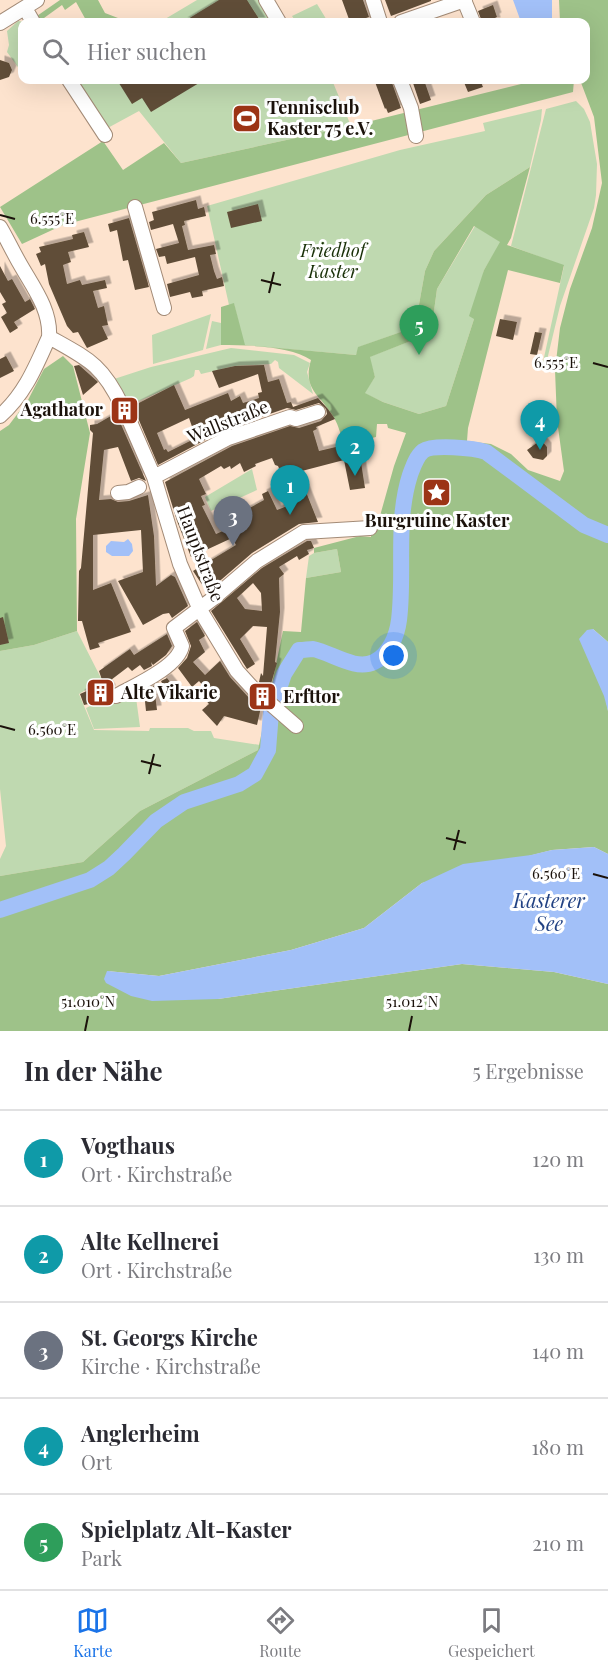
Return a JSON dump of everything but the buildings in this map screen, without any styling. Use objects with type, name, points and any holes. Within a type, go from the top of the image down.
[{"type":"street","points":[[0,23],[37,0]]},
{"type":"street","points":[[266,0],[277,18]]},
{"type":"street","points":[[373,0],[379,18]]},
{"type":"street","points":[[413,18],[465,0],[472,18]]},
{"type":"street","points":[[25,8],[31,18]]},
{"type":"street","points":[[72,84],[105,135]]},
{"type":"street","points":[[402,84],[411,108],[416,136]]},
{"type":"street","points":[[135,207],[164,308]]},
{"type":"street","points":[[0,227],[5,248],[46,311],[49,321],[49,337],[29,382],[19,397],[0,416]]},
{"type":"street","name":"Hauptstraße","points":[[49,337],[88,358],[98,367],[124,411],[148,482],[200,610],[237,671],[263,698],[296,726]]},
{"type":"street","name":"Wallstraße","points":[[118,493],[128,492],[148,482],[228,438],[290,417],[297,419],[318,412]]},
{"type":"street","points":[[116,696],[146,680],[172,662],[180,653],[182,646],[174,628],[200,610],[257,561],[304,532],[372,527]]},
{"type":"green space","points":[[60,0],[98,0],[105,13],[118,18],[85,18],[76,2],[65,10],[62,5],[44,18],[34,18]]},
{"type":"green space","points":[[197,0],[261,0],[272,18],[167,18]]},
{"type":"green space","points":[[559,0],[608,0],[608,642],[593,629],[608,711],[608,854],[594,847],[552,850],[422,883],[364,928],[291,950],[159,976],[107,971],[218,999],[462,964],[554,972],[608,984],[608,1031],[0,1031],[0,876],[83,862],[140,811],[258,750],[283,631],[301,632],[306,578],[341,572],[337,549],[314,553],[314,548],[360,536],[371,537],[371,529],[390,530],[391,525],[378,523],[406,433],[388,428],[387,424],[377,424],[376,437],[344,445],[336,421],[311,385],[309,370],[311,360],[281,349],[221,345],[221,307],[234,303],[245,345],[356,355],[358,347],[415,327],[425,271],[434,251],[486,195],[530,167],[511,238],[507,245],[564,265],[560,283],[508,270],[468,428],[467,441],[491,444],[511,454],[528,470],[560,481],[564,471],[557,420],[555,370],[560,328],[570,289],[592,228],[602,183],[594,117],[582,84],[590,84],[590,18],[560,18]],"holes":[[[474,226],[500,242],[484,270],[469,316],[474,319],[446,406],[419,414],[383,402],[365,393],[375,377],[370,357],[431,333],[437,289]]]},
{"type":"green space","points":[[317,4],[326,18],[293,18],[292,16]]},
{"type":"green space","points":[[18,21],[18,67],[7,52],[9,45],[7,31]]},
{"type":"green space","name":"Tennisclub Kaster 75 e.V.","points":[[76,84],[334,84],[351,126],[181,163],[139,111],[104,130]]},
{"type":"green space","points":[[521,84],[574,84],[573,92],[63,225],[22,244],[0,207],[103,141],[123,170],[164,143],[181,163],[351,126]]},
{"type":"green space","points":[[576,101],[584,109],[590,122],[597,164],[596,195],[594,208],[560,306],[547,360],[544,364],[564,266],[511,246],[546,109]]},
{"type":"green space","name":"Friedhof Kaster","points":[[542,109],[530,167],[486,195],[434,251],[425,271],[415,327],[359,347],[356,355],[244,345],[234,304],[229,305],[207,206],[400,150],[485,131],[483,123]]},
{"type":"green space","points":[[475,226],[501,242],[484,270],[474,319],[446,406],[419,414],[364,393],[375,377],[369,357],[431,333],[437,289]]},
{"type":"green space","points":[[211,314],[203,350],[153,364],[152,335]]},
{"type":"green space","points":[[212,321],[221,323],[221,345],[206,349]]},
{"type":"green space","points":[[231,348],[294,355],[310,363],[307,372],[313,394],[279,368],[275,360],[271,364],[235,366],[201,374],[199,370],[195,370],[191,378],[130,405],[111,380],[151,367]]},
{"type":"green space","points":[[63,356],[73,366],[90,433],[76,519],[77,631],[34,645],[0,651],[0,431],[9,425],[28,400],[44,369]]},
{"type":"green space","points":[[252,469],[257,490],[211,511],[205,497]]},
{"type":"green space","points":[[337,549],[341,572],[306,578],[309,556]]},
{"type":"green space","points":[[77,631],[102,680],[79,694],[94,730],[149,731],[150,728],[188,728],[194,731],[211,731],[214,738],[260,745],[258,750],[140,811],[83,862],[0,876],[0,859],[6,846],[0,789],[0,651],[34,645]]},
{"type":"green space","points":[[135,690],[140,727],[94,729],[86,708],[114,695]]},
{"type":"water","points":[[513,0],[552,0],[552,18],[520,18]]},
{"type":"water","points":[[128,539],[133,551],[129,556],[112,556],[106,552],[106,546],[111,541],[124,542]]},
{"type":"water","points":[[593,629],[608,642],[608,711],[604,696],[579,639],[587,630]]},
{"type":"water","name":"Kasterer See","points":[[594,847],[608,854],[608,984],[554,972],[462,964],[218,999],[152,1001],[131,996],[106,983],[104,979],[107,971],[159,976],[291,950],[364,928],[422,883],[463,864],[552,850]]},
{"type":"waterway","points":[[0,910],[90,880],[109,868],[156,821],[184,802],[239,784],[255,774],[268,750],[271,712],[284,674],[299,650],[313,649],[359,664],[374,662],[384,655],[394,638],[399,620],[405,493],[414,465],[423,451],[444,447],[486,452],[584,525],[608,535]]},
{"type":"place","name":"Tennisclub Kaster 75 e.V.","points":[[246,118]]},
{"type":"place","name":"Spielplatz Alt-Kaster","points":[[419,355]]},
{"type":"place","name":"Agathator","points":[[124,410]]},
{"type":"place","name":"Anglerheim","points":[[540,450]]},
{"type":"place","name":"Alte Kellnerei","points":[[355,476]]},
{"type":"place","name":"Burgruine Kaster","points":[[437,492]]},
{"type":"place","name":"Vogthaus","points":[[290,515]]},
{"type":"place","name":"St. Georgs Kirche","points":[[233,546]]},
{"type":"place","name":"Alte Vikarie","points":[[100,693]]},
{"type":"place","name":"Erfttor","points":[[262,697]]}]
